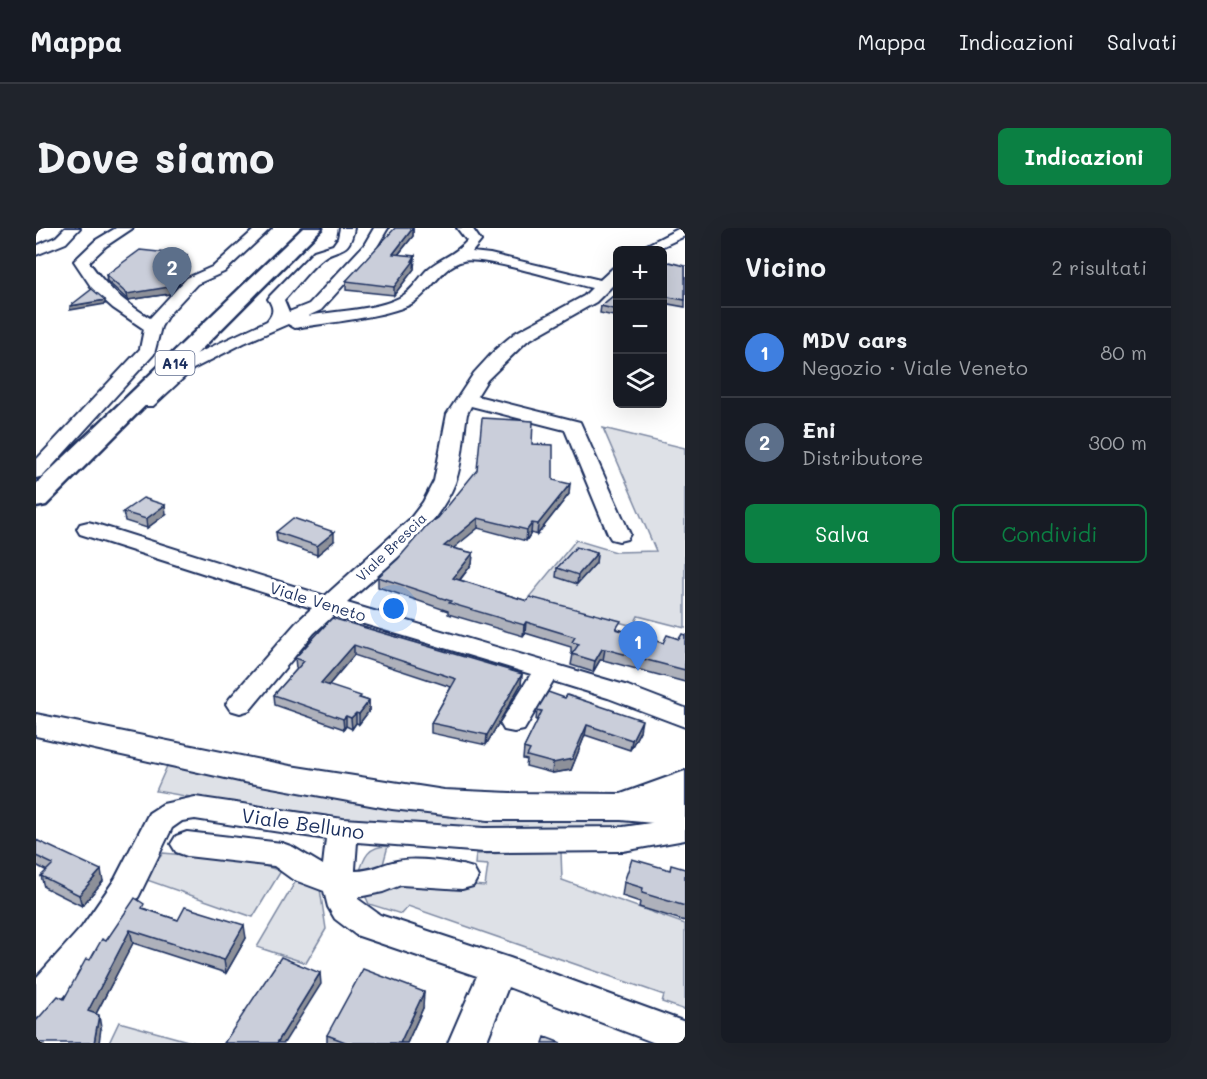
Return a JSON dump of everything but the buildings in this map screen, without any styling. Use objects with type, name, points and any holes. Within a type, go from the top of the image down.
[{"type":"highway","name":"A14","points":[[36,474],[297,228]]},
{"type":"highway","name":"A14","points":[[36,499],[313,228]]},
{"type":"main road","points":[[36,725],[334,787],[446,803],[524,808],[682,809]]},
{"type":"street","points":[[36,250],[61,240],[73,228]]},
{"type":"street","points":[[126,228],[100,243],[81,261],[99,288],[119,306],[153,327]]},
{"type":"street","points":[[36,474],[148,350],[153,327],[161,313],[192,281],[219,269],[264,228]]},
{"type":"street","points":[[271,327],[281,315],[281,307],[276,299],[320,254],[338,248],[345,238],[347,228]]},
{"type":"street","points":[[36,499],[187,365],[238,339],[315,307],[370,247],[381,228]]},
{"type":"street","points":[[271,327],[383,308],[405,302],[435,271],[461,256],[474,241],[471,234],[464,228]]},
{"type":"street","points":[[653,246],[685,231]]},
{"type":"street","points":[[61,240],[100,243]]},
{"type":"street","points":[[461,256],[490,258],[604,286]]},
{"type":"street","name":"Viale Brescia","points":[[240,704],[304,628],[418,524],[433,504],[445,481],[457,414],[465,399],[502,353],[521,337],[590,299],[613,276]]},
{"type":"street","points":[[465,399],[573,426],[619,534]]},
{"type":"street","name":"Viale Veneto","points":[[88,529],[650,703],[685,718]]},
{"type":"street","points":[[514,723],[546,671]]},
{"type":"street","name":"Viale Belluno","points":[[36,1003],[94,937],[127,887],[160,821],[174,812],[195,808],[343,830],[484,840],[623,839],[682,809]]},
{"type":"street","points":[[343,830],[338,858],[344,906],[368,925],[498,968],[685,1038]]},
{"type":"street","points":[[187,844],[282,855],[291,864],[311,875],[340,882],[362,883],[383,880],[396,873],[462,877]]},
{"type":"street","points":[[467,1043],[498,968]]},
{"type":"shaded area","points":[[603,428],[685,448],[685,628],[638,616],[633,626],[529,597],[576,540],[616,552],[656,551]]},
{"type":"shaded area","points":[[167,766],[417,812],[479,816],[666,814],[656,825],[500,833],[307,817],[156,791]]},
{"type":"shaded area","points":[[388,846],[382,868],[359,874],[371,850]]},
{"type":"shaded area","points":[[561,852],[562,880],[685,924],[685,1010],[662,1002],[664,995],[408,906],[401,914],[369,904],[364,893],[393,879],[485,886],[488,865],[475,864],[476,854]]},
{"type":"shaded area","points":[[163,853],[248,861],[281,871],[253,917],[144,879]]},
{"type":"shaded area","points":[[297,879],[320,889],[326,929],[306,963],[257,947]]},
{"type":"shaded area","points":[[119,1022],[195,1043],[109,1043]]},
{"type":"place","name":"Eni","points":[[172,297]]},
{"type":"place","name":"MDV cars","points":[[638,671]]}]
